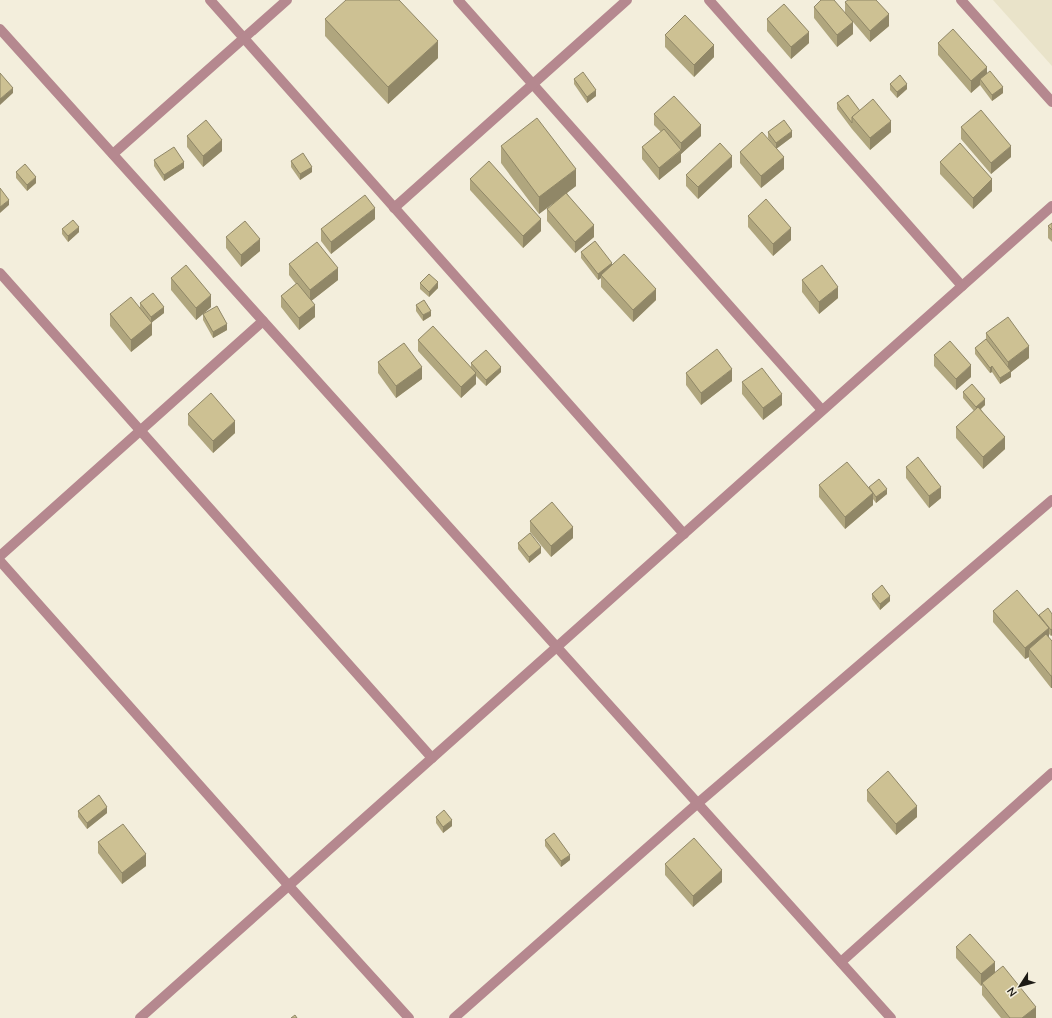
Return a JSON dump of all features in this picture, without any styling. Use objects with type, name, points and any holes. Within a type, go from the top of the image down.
[{"type":"street","points":[[210,0],[684,534]]},
{"type":"street","points":[[113,154],[287,0]]},
{"type":"street","points":[[458,0],[822,410]]},
{"type":"street","points":[[394,208],[627,0]]},
{"type":"street","points":[[709,0],[962,286]]},
{"type":"street","points":[[961,0],[1052,102]]},
{"type":"street","points":[[0,29],[891,1018]]},
{"type":"street","points":[[140,1018],[556,646],[1052,206]]},
{"type":"street","points":[[0,273],[432,758]]},
{"type":"street","points":[[0,556],[263,320]]},
{"type":"street","points":[[454,1018],[698,803],[1052,500]]},
{"type":"street","points":[[0,561],[288,886],[409,1018]]},
{"type":"street","points":[[841,962],[1052,773]]},
{"type":"shaded area","points":[[993,0],[1052,0],[1052,66]]},
{"type":"building","points":[[346,0],[399,0],[438,41],[388,87],[325,19]]},
{"type":"building","points":[[821,0],[834,0],[853,22],[837,35],[814,7]]},
{"type":"building","points":[[848,0],[876,0],[889,14],[870,31],[845,2]]},
{"type":"building","points":[[784,4],[809,32],[791,47],[767,19]]},
{"type":"building","points":[[685,15],[714,45],[694,65],[665,35]]},
{"type":"building","points":[[953,29],[987,67],[971,81],[938,43]]},
{"type":"building","points":[[990,71],[1003,87],[992,95],[980,79]]},
{"type":"building","points":[[583,72],[596,90],[587,97],[574,79]]},
{"type":"building","points":[[0,73],[13,88],[0,99]]},
{"type":"building","points":[[900,75],[907,84],[897,92],[890,84]]},
{"type":"building","points":[[848,95],[860,111],[852,117],[852,123],[837,103]]},
{"type":"building","points":[[674,96],[701,125],[681,143],[654,114]]},
{"type":"building","points":[[873,99],[891,121],[870,138],[852,117]]},
{"type":"building","points":[[981,110],[1011,146],[991,163],[961,127]]},
{"type":"building","points":[[537,118],[576,169],[539,197],[501,146]]},
{"type":"building","points":[[206,120],[222,140],[203,156],[187,136]]},
{"type":"building","points":[[784,120],[792,131],[776,143],[768,132]]},
{"type":"building","points":[[664,129],[681,150],[659,168],[642,147]]},
{"type":"building","points":[[762,132],[784,157],[761,176],[740,152]]},
{"type":"building","points":[[720,143],[732,156],[698,187],[686,175]]},
{"type":"building","points":[[960,143],[992,179],[973,198],[940,162]]},
{"type":"building","points":[[174,147],[184,162],[164,175],[154,160]]},
{"type":"building","points":[[303,153],[312,167],[300,174],[291,161]]},
{"type":"building","points":[[489,161],[541,219],[523,236],[470,179]]},
{"type":"building","points":[[25,164],[36,177],[27,185],[16,172]]},
{"type":"building","points":[[0,188],[9,200],[0,207]]},
{"type":"building","points":[[566,193],[594,225],[575,242],[547,209]]},
{"type":"building","points":[[365,195],[375,208],[331,242],[321,229]]},
{"type":"building","points":[[766,199],[791,228],[773,244],[748,216]]},
{"type":"building","points":[[73,220],[79,227],[68,236],[62,229]]},
{"type":"building","points":[[245,221],[260,239],[241,255],[226,237]]},
{"type":"building","points":[[1052,223],[1052,230],[1048,226]]},
{"type":"building","points":[[595,241],[612,263],[598,274],[581,252]]},
{"type":"building","points":[[317,242],[338,268],[310,290],[289,264]]},
{"type":"building","points":[[624,254],[656,289],[633,310],[601,275]]},
{"type":"building","points":[[186,265],[211,295],[196,308],[171,278]]},
{"type":"building","points":[[822,265],[838,287],[819,302],[802,280]]},
{"type":"building","points":[[429,274],[438,282],[429,292],[420,283]]},
{"type":"building","points":[[297,283],[315,305],[299,318],[281,296]]},
{"type":"building","points":[[153,293],[164,307],[151,317],[140,303]]},
{"type":"building","points":[[131,297],[152,323],[131,340],[110,314]]},
{"type":"building","points":[[424,300],[431,311],[423,315],[416,305]]},
{"type":"building","points":[[217,306],[227,324],[213,332],[203,314]]},
{"type":"building","points":[[1008,317],[1029,346],[1008,362],[986,333]]},
{"type":"building","points":[[433,326],[476,373],[461,387],[418,340]]},
{"type":"building","points":[[986,339],[1011,371],[1000,378],[992,366],[990,368],[975,348]]},
{"type":"building","points":[[950,341],[971,365],[956,379],[934,355]]},
{"type":"building","points":[[404,343],[422,367],[396,386],[378,362]]},
{"type":"building","points":[[717,349],[732,369],[701,393],[686,373]]},
{"type":"building","points":[[486,350],[501,367],[486,380],[471,363]]},
{"type":"building","points":[[762,368],[782,394],[763,408],[742,382]]},
{"type":"building","points":[[972,384],[985,399],[976,407],[963,392]]},
{"type":"building","points":[[211,393],[235,421],[213,441],[188,414]]},
{"type":"building","points":[[978,407],[1005,437],[983,457],[956,427]]},
{"type":"building","points":[[918,457],[941,487],[929,496],[906,467]]},
{"type":"building","points":[[847,462],[873,493],[845,517],[819,485]]},
{"type":"building","points":[[879,479],[887,489],[876,497],[869,487]]},
{"type":"building","points":[[552,502],[573,527],[551,546],[530,521]]},
{"type":"building","points":[[530,533],[541,547],[529,557],[518,543]]},
{"type":"building","points":[[882,585],[890,596],[880,604],[872,594]]},
{"type":"building","points":[[1017,590],[1049,628],[1025,648],[993,611]]},
{"type":"building","points":[[1048,608],[1052,614],[1051,630],[1039,615]]},
{"type":"building","points":[[1046,634],[1052,641],[1052,676],[1029,649]]},
{"type":"building","points":[[888,771],[917,806],[896,824],[867,790]]},
{"type":"building","points":[[99,795],[107,807],[87,823],[78,811]]},
{"type":"building","points":[[444,810],[452,820],[443,827],[436,817]]},
{"type":"building","points":[[123,824],[146,854],[122,873],[98,842]]},
{"type":"building","points":[[554,833],[570,855],[561,861],[545,840]]},
{"type":"building","points":[[694,838],[722,870],[693,896],[665,864]]},
{"type":"building","points":[[970,934],[995,962],[981,974],[956,947]]},
{"type":"building","points":[[1003,966],[1036,1007],[1022,1018],[1010,1018],[982,983]]}]
